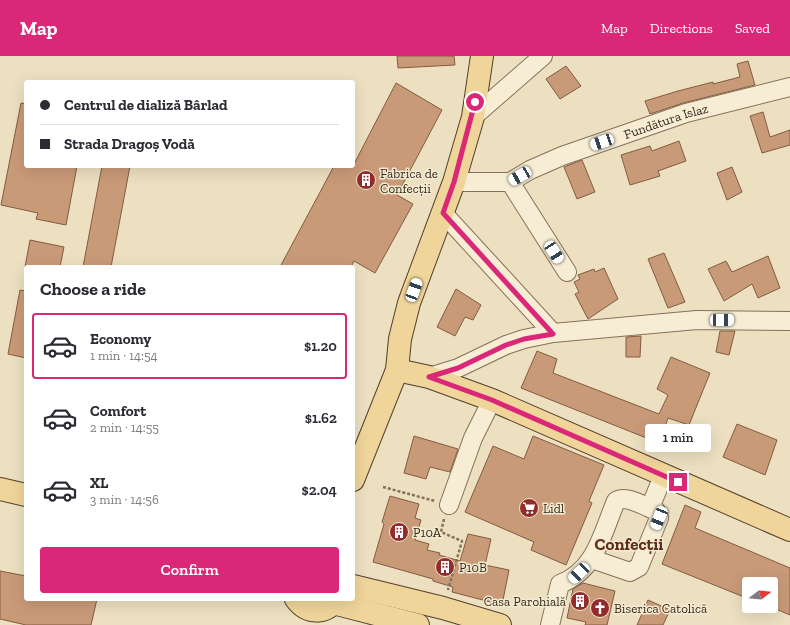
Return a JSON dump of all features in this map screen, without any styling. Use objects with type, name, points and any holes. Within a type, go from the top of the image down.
[{"type":"main road","points":[[355,475],[396,370],[400,339],[410,303],[454,182],[473,117],[482,56]]},
{"type":"main road","points":[[396,370],[429,377],[492,400],[790,530]]},
{"type":"main road","points":[[0,489],[24,495]]},
{"type":"main road","points":[[355,586],[442,608],[500,625]]},
{"type":"main road","points":[[315,610],[418,625]]},
{"type":"street","points":[[473,117],[543,56]]},
{"type":"street","name":"Fundătura Islaz","points":[[510,182],[530,170],[562,156],[686,113],[790,87]]},
{"type":"street","points":[[454,182],[510,182],[567,272]]},
{"type":"street","points":[[443,213],[553,334]]},
{"type":"street","points":[[429,377],[458,368],[506,345],[524,339],[553,334],[698,320],[790,321]]},
{"type":"street","points":[[449,504],[473,438],[492,400]]},
{"type":"street","points":[[650,508],[664,476]]},
{"type":"street","points":[[550,625],[560,584],[573,579],[592,559],[616,501],[620,498],[626,499],[656,511],[659,518],[639,567],[635,570],[630,572],[592,559]]},
{"type":"path","points":[[383,487],[449,504],[440,532],[462,541],[448,590]]},
{"type":"building","points":[[397,56],[454,56],[455,65],[398,68]]},
{"type":"building","points":[[748,61],[755,85],[683,103],[650,114],[645,101],[713,82],[713,84],[740,77],[737,64]]},
{"type":"building","points":[[566,66],[581,86],[560,99],[546,79]]},
{"type":"building","name":"Fabrica de Confecții","points":[[396,83],[442,110],[397,195],[413,204],[375,273],[354,261],[352,265],[281,265],[333,168],[355,168],[355,162]]},
{"type":"building","points":[[21,103],[24,104],[24,168],[77,168],[66,225],[36,219],[38,213],[1,205]]},
{"type":"building","points":[[763,112],[770,137],[790,130],[790,145],[762,153],[750,116]]},
{"type":"building","points":[[679,141],[686,161],[658,171],[660,176],[630,185],[621,155],[650,146],[652,151]]},
{"type":"building","points":[[582,160],[595,192],[577,199],[564,167]]},
{"type":"building","points":[[732,167],[742,192],[727,200],[717,173]]},
{"type":"building","points":[[102,168],[130,168],[111,265],[83,265]]},
{"type":"building","points":[[30,240],[64,247],[60,265],[25,265]]},
{"type":"building","points":[[664,253],[685,302],[668,308],[648,259]]},
{"type":"building","points":[[768,256],[780,288],[758,298],[752,284],[724,301],[708,269],[726,261],[732,272]]},
{"type":"building","points":[[604,268],[618,299],[588,319],[575,294],[579,292],[574,282],[580,279],[578,275],[594,269],[595,272]]},
{"type":"building","points":[[456,289],[481,305],[473,320],[465,317],[455,336],[437,327]]},
{"type":"building","points":[[20,290],[24,291],[24,358],[8,354]]},
{"type":"building","points":[[720,331],[735,331],[729,355],[716,352]]},
{"type":"building","points":[[641,336],[640,357],[626,357],[626,337]]},
{"type":"building","points":[[537,351],[557,359],[553,373],[659,414],[668,395],[657,389],[671,357],[710,373],[689,425],[668,418],[659,443],[521,388]]},
{"type":"building","points":[[737,424],[777,440],[765,475],[723,457]]},
{"type":"building","points":[[414,436],[458,449],[450,472],[430,467],[426,479],[404,473]]},
{"type":"building","name":"Lidl","points":[[533,436],[604,465],[589,501],[592,503],[566,565],[531,550],[534,542],[465,512],[493,446],[524,459]]},
{"type":"building","points":[[390,496],[419,504],[415,518],[421,520],[415,540],[429,544],[427,550],[440,553],[439,555],[460,561],[468,534],[491,539],[485,565],[509,570],[502,605],[452,592],[453,587],[433,581],[433,579],[373,562],[384,524],[382,522]]},
{"type":"building","points":[[685,505],[701,512],[695,528],[790,568],[790,615],[778,610],[778,577],[742,577],[742,596],[662,564]]},
{"type":"building","points":[[0,571],[24,576],[24,601],[97,601],[91,625],[26,625],[0,619]]},
{"type":"building","points":[[583,583],[615,591],[607,625],[585,625],[586,622],[567,618],[573,589]]},
{"type":"building","points":[[648,600],[670,610],[663,625],[637,625]]},
{"type":"place","name":"Fabrica de Confecții","points":[[366,180]]},
{"type":"place","name":"Lidl","points":[[529,508]]},
{"type":"place","name":"P10A","points":[[399,532]]},
{"type":"place","name":"P10B","points":[[445,567]]},
{"type":"place","name":"Casa Parohială","points":[[580,601]]},
{"type":"place","name":"Biserica Catolică","points":[[600,608]]},
{"type":"district","name":"Confecții","points":[[629,544]]},
{"type":"route","points":[[475,102],[473,117],[454,182],[443,213],[533,310],[553,334],[524,339],[506,345],[458,368],[429,377],[492,400],[678,482]]}]
